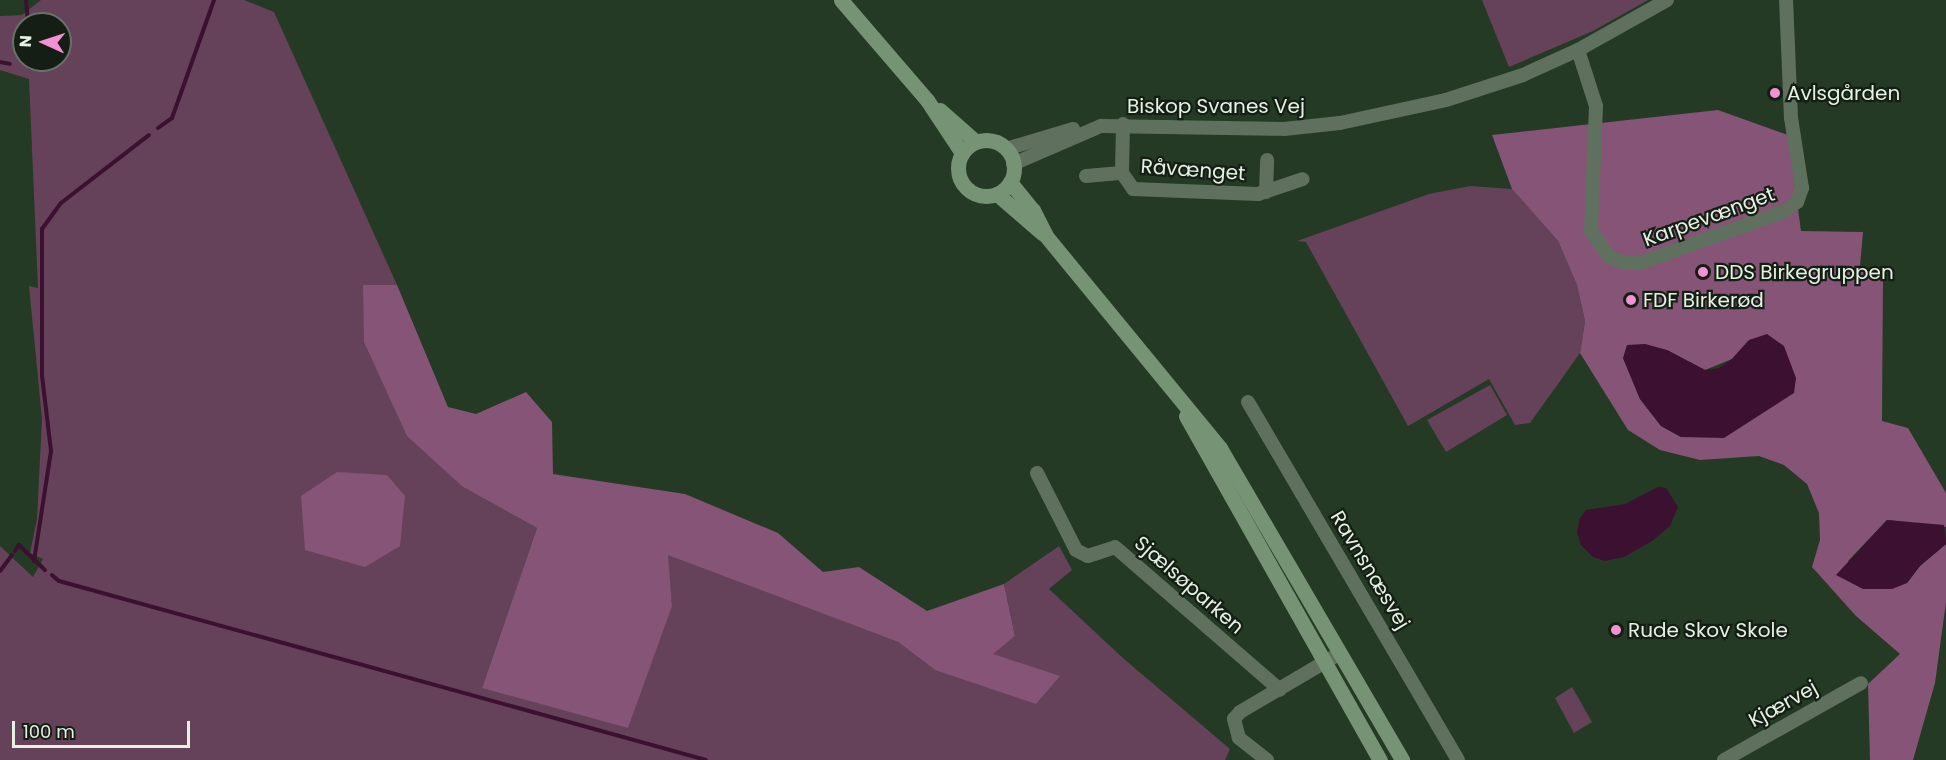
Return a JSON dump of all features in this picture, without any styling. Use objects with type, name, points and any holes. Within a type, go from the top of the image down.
[{"type":"main road","points":[[841,0],[927,100],[963,153]]},
{"type":"main road","points":[[927,100],[976,142]]},
{"type":"main road","points":[[992,141],[1006,149],[1013,164],[1010,182],[998,194],[982,196],[962,183],[958,168],[963,153],[976,142],[992,141]]},
{"type":"main road","points":[[1010,182],[1033,210],[1046,236]]},
{"type":"main road","points":[[998,194],[1046,236],[1220,448],[1402,760]]},
{"type":"main road","points":[[1169,385],[1323,664],[1380,760]]},
{"type":"street","name":"Biskop Svanes Vej","points":[[1006,149],[1074,129],[1123,124],[1226,130],[1340,123],[1446,100],[1523,75],[1578,50],[1667,0]]},
{"type":"street","name":"Karpevænget","points":[[1578,50],[1596,106],[1592,231],[1609,257],[1625,263],[1640,263],[1785,211],[1797,202],[1802,188],[1791,118],[1786,0]]},
{"type":"street","name":"Råvænget","points":[[1123,124],[1122,173],[1133,189],[1266,192],[1303,179]]},
{"type":"street","name":"Biskop Svanes Vej","points":[[1013,164],[1101,126]]},
{"type":"street","name":"Råvænget","points":[[1266,192],[1267,160]]},
{"type":"street","name":"Råvænget","points":[[1086,176],[1122,173]]},
{"type":"street","name":"Ravnsnæsvej","points":[[1248,402],[1458,760]]},
{"type":"street","name":"Sjælsøparken","points":[[1037,473],[1076,550],[1088,556],[1115,547],[1280,690]]},
{"type":"street","points":[[1267,760],[1239,738],[1234,719],[1240,711],[1280,690],[1340,653]]},
{"type":"street","name":"Kjærvej","points":[[1724,760],[1861,683]]},
{"type":"shaded area","points":[[41,0],[244,0],[274,12],[397,285],[363,286],[463,487],[537,528],[482,688],[672,606],[667,554],[898,642],[935,670],[992,654],[1015,636],[1004,584],[1059,546],[1072,570],[1049,589],[1124,659],[1230,749],[1225,760],[0,760],[0,546],[33,577],[43,559],[30,553],[37,519],[42,419],[29,286],[38,288],[29,79],[0,70],[0,16],[12,15],[12,72],[72,72],[72,12],[26,12]]},
{"type":"shaded area","points":[[1482,0],[1648,0],[1593,31],[1509,67]]},
{"type":"shaded area","points":[[1718,110],[1788,135],[1801,231],[1863,232],[1860,266],[1883,275],[1882,421],[1908,428],[1946,493],[1946,527],[1887,520],[1848,561],[1907,583],[1920,566],[1946,544],[1946,602],[1935,683],[1913,760],[1870,760],[1868,684],[1900,654],[1856,616],[1812,567],[1820,540],[1819,513],[1807,484],[1784,465],[1759,456],[1700,460],[1660,450],[1628,430],[1580,353],[1585,321],[1577,285],[1558,241],[1512,189],[1492,135]],"holes":[[[1749,340],[1681,437],[1661,426],[1640,399],[1623,358],[1667,350],[1705,370],[1732,359]]]},
{"type":"shaded area","points":[[1470,186],[1512,189],[1558,241],[1577,285],[1585,321],[1580,353],[1530,423],[1515,425],[1489,379],[1408,426],[1306,242],[1297,241],[1429,194]]},
{"type":"shaded area","points":[[363,285],[397,285],[448,407],[476,414],[526,392],[552,422],[553,474],[685,494],[778,533],[823,572],[859,567],[927,611],[1004,584],[1015,636],[993,654],[1060,676],[1036,704],[935,670],[898,642],[668,555],[672,606],[628,728],[482,688],[537,528],[463,487],[407,436],[364,342]]},
{"type":"shaded area","points":[[1767,334],[1784,346],[1796,378],[1794,393],[1724,438],[1681,437],[1661,426],[1640,399],[1623,358],[1627,345],[1645,344],[1667,350],[1705,370],[1719,368],[1732,359],[1749,340]]},
{"type":"shaded area","points":[[1490,385],[1507,415],[1446,452],[1427,420]]},
{"type":"shaded area","points":[[337,472],[387,475],[405,496],[400,546],[365,567],[305,550],[301,496]]},
{"type":"shaded area","points":[[1658,487],[1666,488],[1678,507],[1670,526],[1652,541],[1624,557],[1605,561],[1593,557],[1581,545],[1577,532],[1580,518],[1586,510],[1625,504]]},
{"type":"shaded area","points":[[1887,520],[1944,525],[1946,544],[1920,566],[1907,583],[1892,589],[1863,589],[1836,575]]},
{"type":"shaded area","points":[[1572,687],[1592,722],[1574,733],[1555,698]]},
{"type":"waterway","points":[[26,0],[27,12]]},
{"type":"waterway","points":[[158,128],[172,118],[214,0]]},
{"type":"waterway","points":[[0,62],[10,64]]},
{"type":"waterway","points":[[34,561],[51,451],[42,376],[42,229],[61,203],[149,135]]},
{"type":"waterway","points":[[15,551],[19,545],[45,570]]},
{"type":"waterway","points":[[0,571],[12,555]]},
{"type":"waterway","points":[[52,575],[59,581],[706,760]]},
{"type":"place","name":"Avlsgården","points":[[1775,93]]},
{"type":"place","name":"DDS Birkegruppen","points":[[1703,272]]},
{"type":"place","name":"FDF Birkerød","points":[[1631,300]]},
{"type":"place","name":"Rude Skov Skole","points":[[1616,630]]}]
